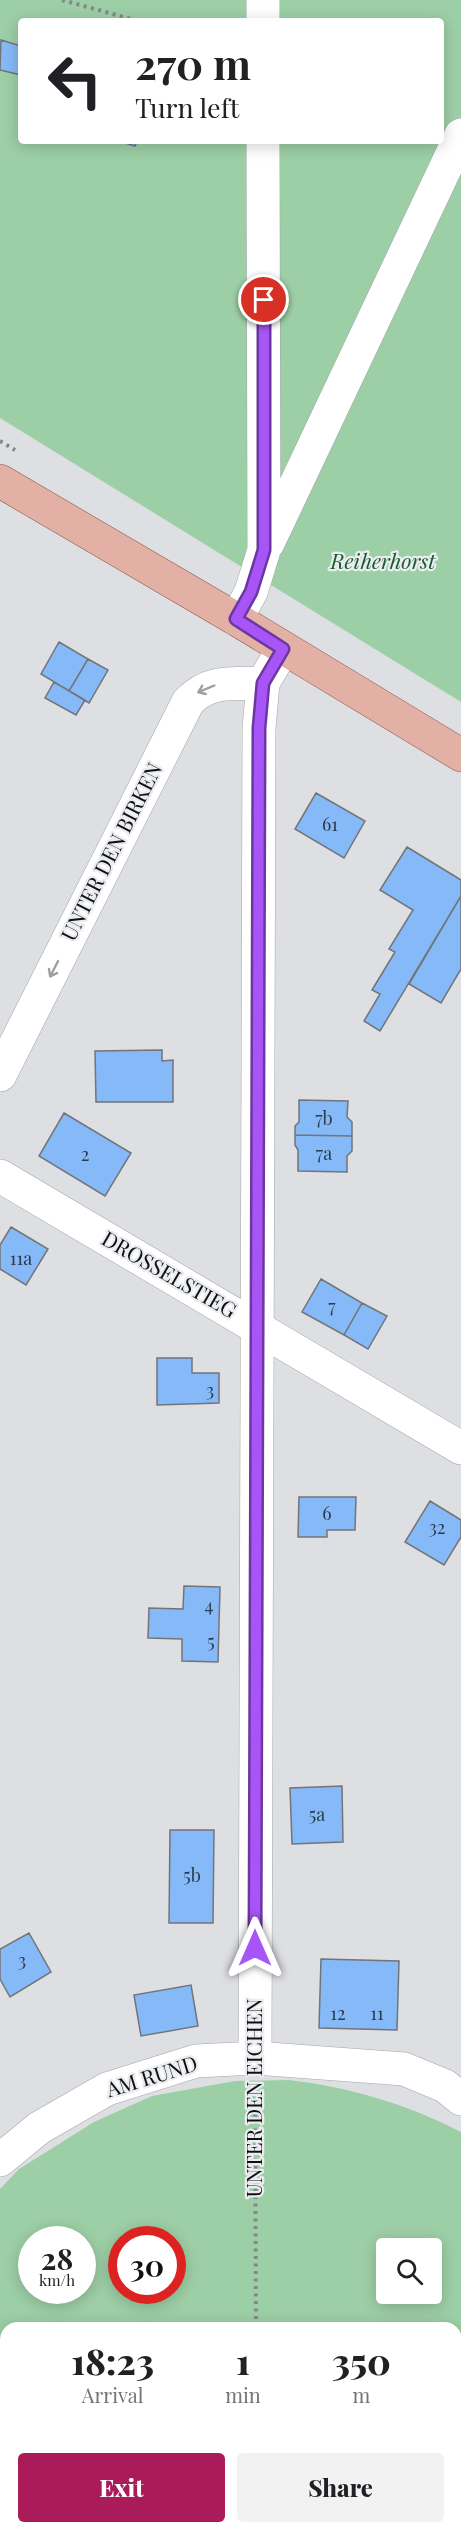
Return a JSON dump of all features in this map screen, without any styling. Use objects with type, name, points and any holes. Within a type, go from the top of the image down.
[{"type":"main road","points":[[0,481],[236,619],[461,755]]},
{"type":"street","points":[[263,0],[263,18]]},
{"type":"street","points":[[236,619],[251,592],[264,550],[461,135]]},
{"type":"street","points":[[263,144],[264,550]]},
{"type":"street","name":"UNTER DEN EICHEN","points":[[255,2058],[259,728],[263,683],[283,649]]},
{"type":"street","name":"UNTER DEN BIRKEN","points":[[0,1075],[188,702],[198,692],[214,685],[263,683]]},
{"type":"street","name":"DROSSELSTIEG","points":[[0,1176],[461,1448]]},
{"type":"street","name":"AM RUND","points":[[0,2160],[39,2128],[107,2089],[196,2061],[255,2058],[404,2069],[445,2086],[461,2099]]},
{"type":"street","points":[[404,2069],[461,2071]]},
{"type":"path","points":[[62,0],[127,18]]},
{"type":"path","name":"UNTER DEN EICHEN","points":[[255,2058],[256,2322]]},
{"type":"green space","name":"Reiherhorst","points":[[0,0],[461,0],[461,702],[0,418]]},
{"type":"green space","points":[[289,2080],[334,2087],[377,2098],[420,2113],[461,2132],[461,2322],[0,2322],[0,2189],[19,2169],[94,2122],[152,2096],[235,2081]]},
{"type":"building","points":[[1,40],[18,45],[18,74],[0,70]]},
{"type":"building","points":[[59,642],[88,659],[69,691],[41,674]]},
{"type":"building","points":[[88,659],[108,670],[89,703],[69,691]]},
{"type":"building","points":[[54,682],[85,700],[76,715],[45,698]]},
{"type":"building","points":[[316,793],[365,821],[344,858],[295,829]]},
{"type":"building","points":[[407,847],[461,880],[461,896],[380,1031],[364,1021],[380,994],[372,990],[395,952],[389,949],[413,910],[380,890]]},
{"type":"building","points":[[461,896],[461,969],[441,1003],[409,984]]},
{"type":"building","points":[[162,1050],[162,1061],[173,1060],[173,1102],[96,1102],[95,1051]]},
{"type":"building","points":[[299,1100],[348,1101],[347,1117],[352,1122],[352,1136],[295,1135],[295,1126],[299,1122]]},
{"type":"building","points":[[64,1113],[131,1153],[105,1196],[39,1156]]},
{"type":"building","points":[[295,1135],[352,1136],[352,1151],[347,1156],[347,1172],[298,1171]]},
{"type":"building","points":[[11,1227],[48,1249],[26,1285],[0,1269],[0,1245]]},
{"type":"building","points":[[321,1279],[362,1303],[344,1335],[302,1312]]},
{"type":"building","points":[[362,1303],[387,1316],[368,1349],[344,1335]]},
{"type":"building","points":[[157,1358],[192,1358],[192,1373],[219,1373],[219,1403],[157,1405]]},
{"type":"building","points":[[299,1497],[356,1497],[355,1530],[327,1530],[327,1537],[298,1537]]},
{"type":"building","points":[[430,1501],[461,1520],[461,1537],[444,1565],[405,1542]]},
{"type":"building","points":[[184,1586],[220,1587],[218,1662],[182,1661],[182,1639],[148,1638],[149,1608],[183,1609]]},
{"type":"building","points":[[342,1786],[343,1842],[292,1844],[290,1788]]},
{"type":"building","points":[[170,1830],[214,1830],[213,1923],[169,1923]]},
{"type":"building","points":[[29,1933],[51,1972],[10,1997],[0,1979],[0,1949]]},
{"type":"building","points":[[321,1959],[399,1961],[397,2030],[319,2028]]},
{"type":"building","points":[[191,1985],[198,2026],[141,2036],[134,1995]]},
{"type":"route","points":[[255,1948],[259,728],[263,683],[283,649],[236,619],[251,592],[264,550],[264,300]]}]
